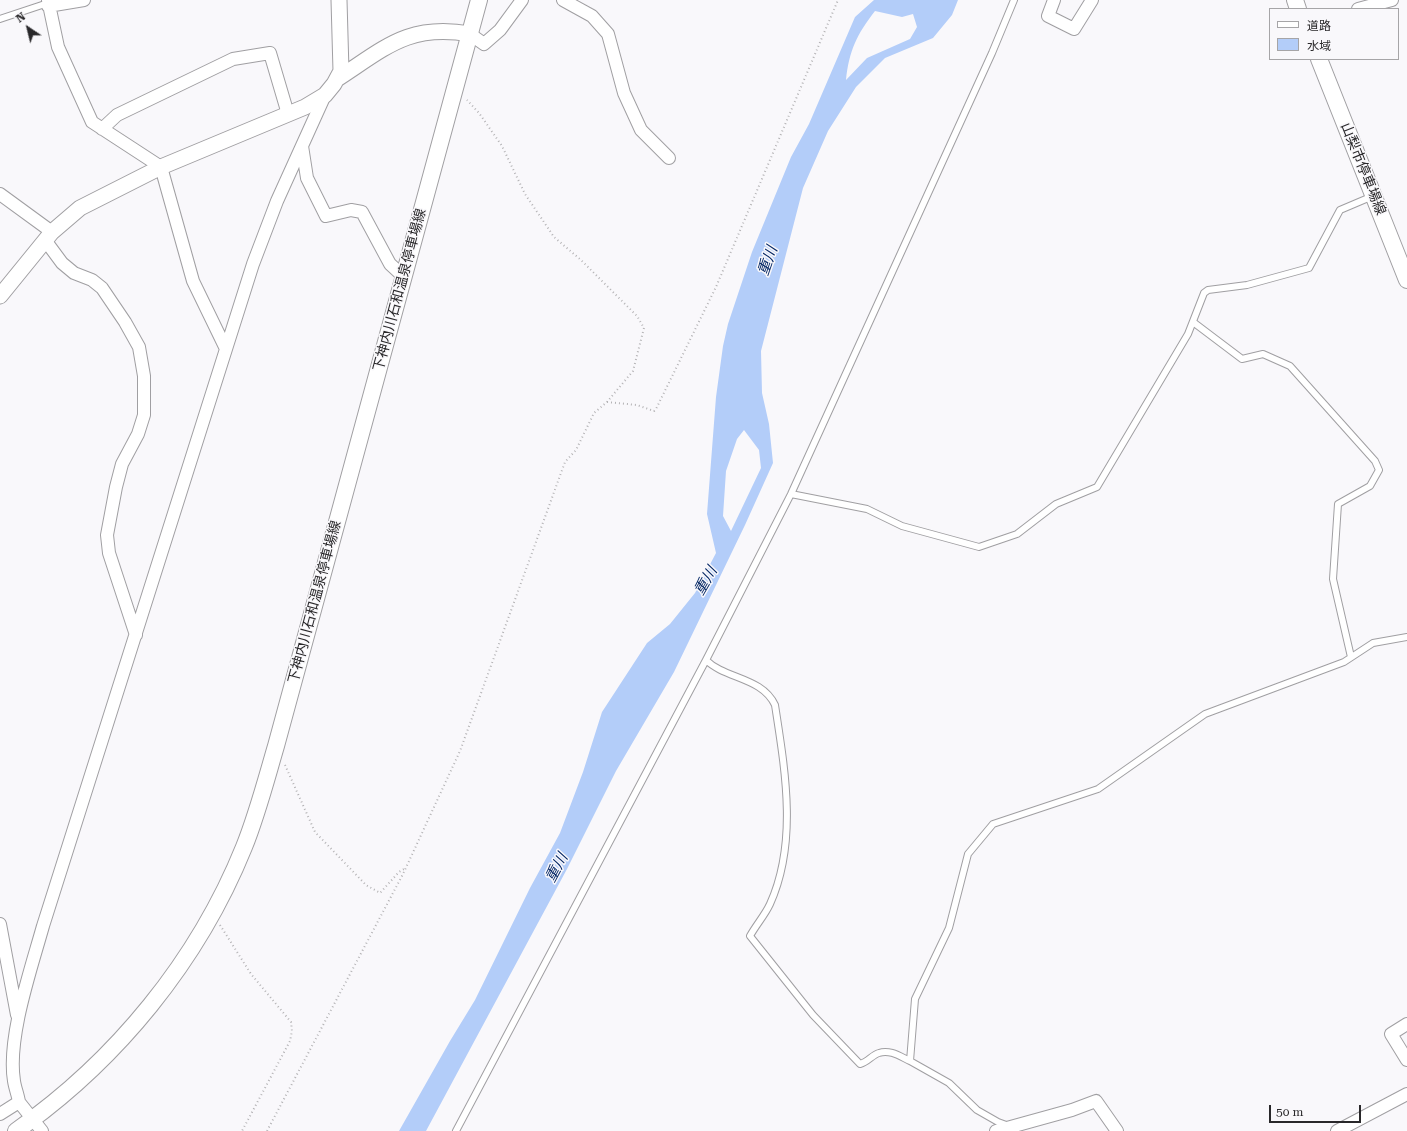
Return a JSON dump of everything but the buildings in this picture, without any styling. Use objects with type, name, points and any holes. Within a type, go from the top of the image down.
[{"type":"main road","name":"下神内川石和温泉停車場線","points":[[16,1131],[38,1125],[134,1026],[172,976],[210,918],[244,848],[263,794],[479,0]]},
{"type":"main road","name":"山梨市停車場線","points":[[1318,60],[1407,280]]},
{"type":"street","points":[[84,0],[48,3],[61,54],[92,122],[161,167],[193,281],[226,350]]},
{"type":"street","points":[[38,1125],[19,1102],[14,1081],[14,1058],[18,1020],[43,926],[253,264],[277,202],[325,95],[341,72],[339,0]]},
{"type":"street","points":[[337,79],[384,48],[413,34],[449,30],[470,34],[484,44],[500,30],[522,0]]},
{"type":"street","points":[[563,0],[592,16],[608,34],[624,93],[641,130],[669,158]]},
{"type":"street","points":[[1054,0],[1048,16],[1074,29],[1092,0]]},
{"type":"street","points":[[1362,8],[1392,0]]},
{"type":"street","points":[[102,129],[117,115],[233,58],[261,53],[270,53],[288,114]]},
{"type":"street","points":[[0,296],[48,236],[80,208],[161,167],[304,107],[325,95]]},
{"type":"street","points":[[302,146],[307,178],[326,216],[351,210],[362,212],[390,264],[403,276]]},
{"type":"street","points":[[0,194],[48,236],[62,263],[74,273],[92,280],[102,288],[125,322],[139,347],[144,376],[144,415],[138,434],[122,464],[107,535],[109,553],[136,635]]},
{"type":"street","points":[[0,924],[18,1020]]},
{"type":"street","points":[[1407,1024],[1391,1034],[1407,1060]]},
{"type":"street","points":[[1338,1131],[1407,1094]]},
{"type":"street","points":[[996,1131],[1072,1110],[1096,1101],[1117,1131]]},
{"type":"street","points":[[0,1114],[19,1102]]},
{"type":"lane","points":[[456,1131],[706,660],[791,494],[992,53],[1014,0]]},
{"type":"lane","points":[[0,19],[48,3]]},
{"type":"lane","points":[[791,494],[867,510],[902,526],[979,547],[1017,534],[1056,504],[1097,487],[1188,334],[1204,293],[1208,290],[1247,285],[1309,268],[1340,210],[1374,196]]},
{"type":"lane","points":[[1193,322],[1242,359],[1263,354],[1290,366],[1375,461],[1379,470],[1370,486],[1338,504],[1333,579],[1351,657]]},
{"type":"lane","points":[[910,1061],[915,999],[949,928],[968,854],[993,824],[1098,789],[1205,714],[1344,662],[1373,643],[1407,636]]},
{"type":"lane","points":[[706,660],[711,665],[742,678],[762,690],[771,697],[775,705],[784,762],[787,817],[784,859],[770,904],[750,936],[813,1015],[860,1064],[865,1063],[880,1053],[895,1053],[949,1083],[977,1110],[998,1122],[1011,1126]]},
{"type":"path","points":[[607,402],[637,404],[654,411],[656,409],[716,287],[838,0]]},
{"type":"path","points":[[267,1131],[405,868],[460,751],[565,462],[576,450],[594,413],[607,402],[633,371],[644,328],[637,316],[581,260],[554,236],[525,194],[502,146],[479,113],[466,98],[453,94]]},
{"type":"path","points":[[276,746],[315,832],[366,886],[380,893],[399,872],[405,868]]},
{"type":"path","points":[[210,918],[224,929],[236,952],[251,974],[291,1022],[292,1031],[290,1041],[242,1131]]},
{"type":"water","name":"重川","points":[[874,0],[958,0],[952,15],[933,38],[885,58],[856,87],[828,131],[803,188],[761,351],[762,393],[769,424],[773,463],[745,525],[674,672],[616,771],[567,869],[426,1131],[399,1131],[475,1000],[530,888],[560,833],[583,772],[602,712],[647,643],[670,624],[695,593],[716,553],[707,514],[716,397],[723,346],[728,324],[752,252],[791,157],[809,124],[855,17]],"holes":[[[875,11],[902,17],[913,14],[917,27],[910,39],[867,58],[846,80],[849,60],[855,43],[863,27]],[[744,430],[759,450],[761,468],[731,531],[723,516],[726,471],[737,439]]]}]
